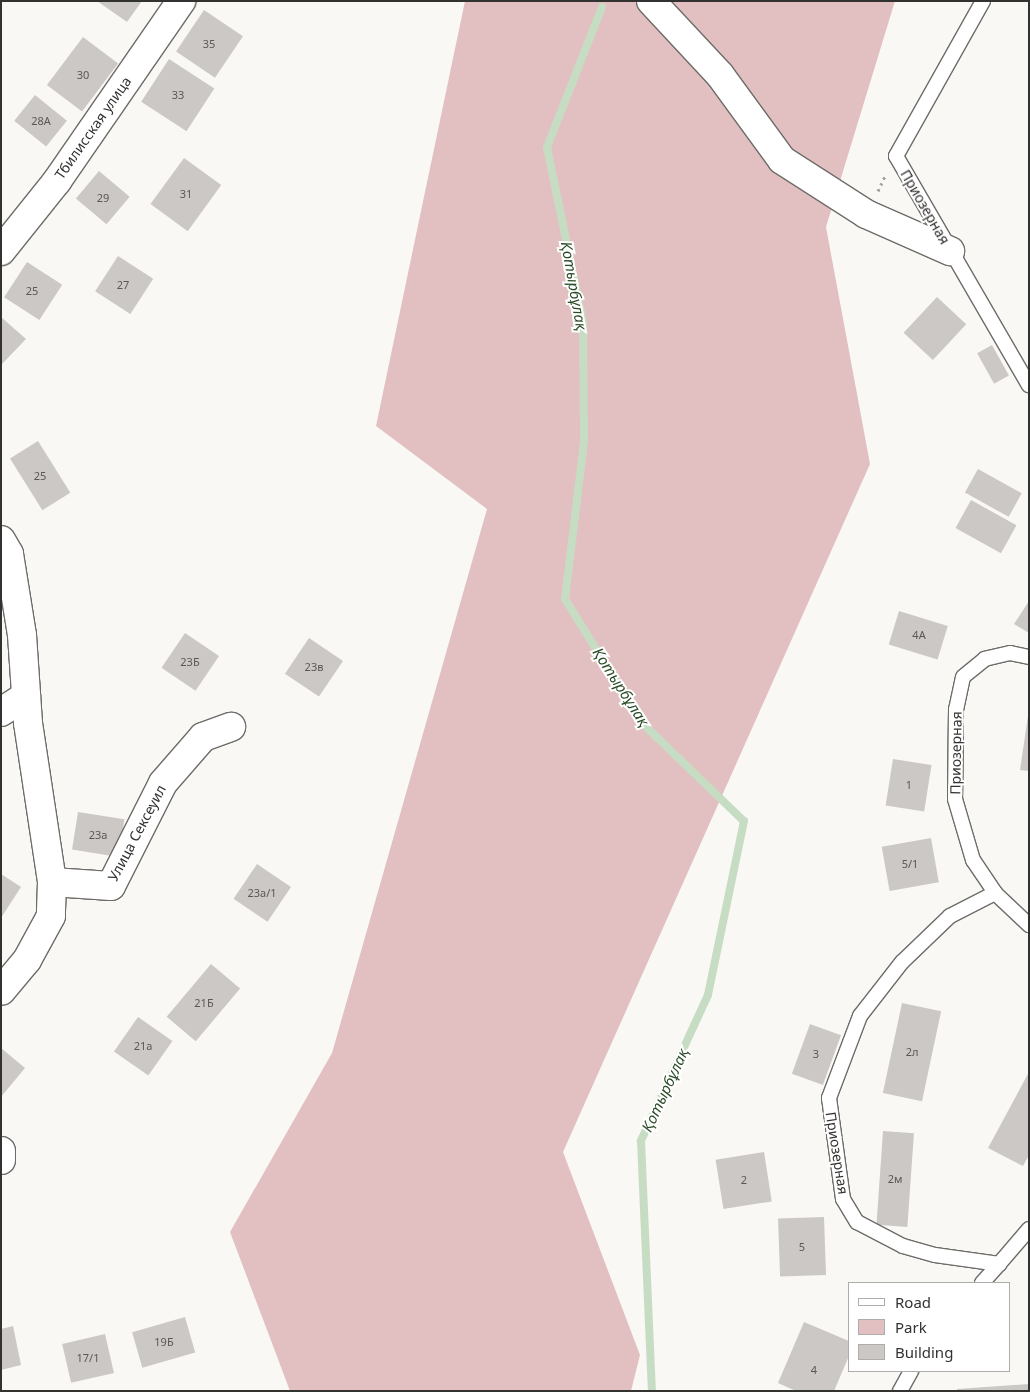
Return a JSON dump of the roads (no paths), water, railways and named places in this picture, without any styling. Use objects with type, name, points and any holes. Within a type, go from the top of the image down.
[{"type":"street","name":"Тбилисская улица","points":[[1,251],[56,181],[181,1]]},
{"type":"street","points":[[651,1],[720,75],[782,160],[866,214],[950,251]]},
{"type":"street","points":[[1,540],[9,554],[22,635],[26,696],[52,882],[51,916],[27,960],[1,991]]},
{"type":"street","points":[[1,712],[26,696]]},
{"type":"street","name":"Улица Сексеуил","points":[[52,882],[111,886],[163,783],[203,737],[231,727]]},
{"type":"street","points":[[1,1151],[1,1160]]},
{"type":"lane","name":"Приозерная","points":[[983,1],[896,156],[1029,385]]},
{"type":"lane","name":"Приозерная","points":[[1029,657],[1010,653],[985,659],[963,677],[956,709],[955,799],[973,860],[995,893],[1029,925]]},
{"type":"lane","name":"Приозерная","points":[[995,893],[950,916],[902,962],[860,1016],[828,1098],[843,1198],[857,1222],[903,1246],[934,1255],[998,1264]]},
{"type":"lane","points":[[983,1282],[1029,1229]]},
{"type":"lane","points":[[900,1391],[911,1372]]},
{"type":"waterway","name":"Қотырбұлақ","points":[[602,7],[547,147],[583,322],[584,442],[565,599],[642,723],[744,821],[708,995],[641,1141],[652,1391]]}]
